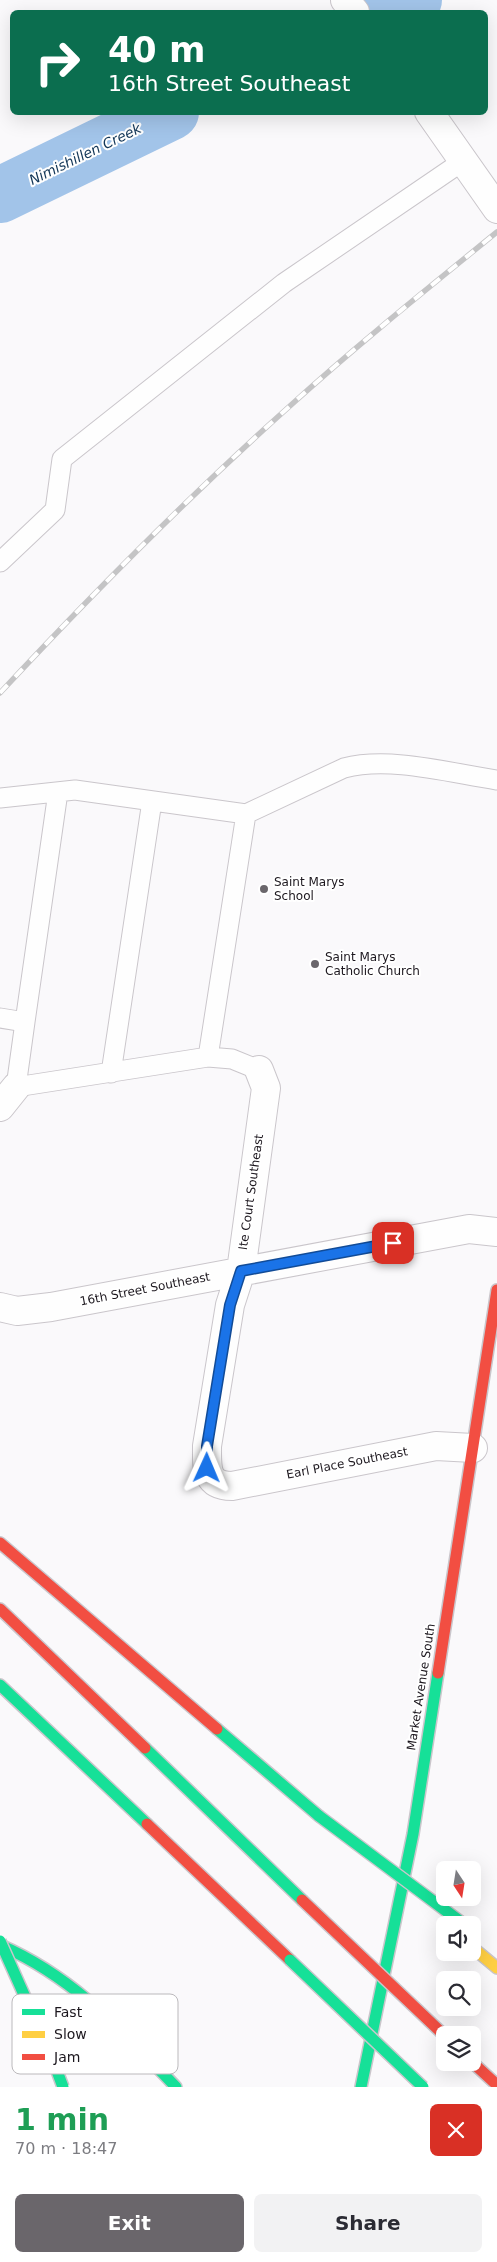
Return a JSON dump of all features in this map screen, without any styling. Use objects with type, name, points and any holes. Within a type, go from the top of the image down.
[{"type":"main road","name":"Market Avenue South","points":[[361,2087],[413,1834],[497,1290]]},
{"type":"main road","points":[[0,1543],[436,1916]]},
{"type":"main road","points":[[0,1609],[436,2027]]},
{"type":"main road","points":[[0,1685],[423,2087]]},
{"type":"main road","points":[[318,1816],[453,1916]]},
{"type":"main road","points":[[0,1943],[23,1994]]},
{"type":"main road","points":[[0,1943],[40,1964],[81,1994]]},
{"type":"main road","points":[[481,1955],[497,1968]]},
{"type":"main road","points":[[481,2070],[497,2085]]},
{"type":"main road","points":[[58,2074],[63,2087]]},
{"type":"main road","points":[[163,2074],[176,2087]]},
{"type":"street","points":[[345,0],[353,10]]},
{"type":"street","points":[[431,115],[497,209]]},
{"type":"street","name":"Ite Court Southeast","points":[[222,1486],[211,1479],[207,1468],[207,1446],[230,1305],[241,1271],[266,1088],[259,1070]]},
{"type":"street","name":"16th Street Southeast","points":[[0,1307],[17,1312],[51,1307],[469,1229],[497,1232]]},
{"type":"street","name":"Earl Place Southeast","points":[[222,1486],[232,1486],[436,1446],[472,1448]]},
{"type":"lane","points":[[0,562],[55,510],[62,459],[284,283],[463,161]]},
{"type":"lane","points":[[0,798],[76,790],[246,814],[344,768],[361,764],[408,766],[497,780]]},
{"type":"lane","points":[[58,792],[25,1022],[8,1097],[111,1073],[208,1057],[232,1059],[259,1070]]},
{"type":"lane","points":[[111,1073],[152,801]]},
{"type":"lane","points":[[208,1057],[246,814]]},
{"type":"lane","points":[[0,1018],[25,1022]]},
{"type":"waterway","name":"Nimishillen Creek","points":[[392,10],[414,0]]},
{"type":"waterway","name":"Nimishillen Creek","points":[[0,195],[165,115]]},
{"type":"railway","points":[[0,693],[142,546],[253,439],[367,339],[497,232]]},
{"type":"traffic: fast","points":[[361,2087],[413,1834],[438,1673]]},
{"type":"traffic: fast","points":[[0,1685],[147,1824]]},
{"type":"traffic: fast","points":[[217,1729],[319,1816]]},
{"type":"traffic: fast","points":[[145,1748],[302,1900]]},
{"type":"traffic: fast","points":[[319,1816],[453,1916]]},
{"type":"traffic: fast","points":[[0,1941],[24,1994]]},
{"type":"traffic: fast","points":[[0,1945],[27,1958],[80,1994]]},
{"type":"traffic: fast","points":[[290,1960],[423,2087]]},
{"type":"traffic: fast","points":[[58,2074],[63,2087]]},
{"type":"traffic: fast","points":[[164,2074],[176,2087]]},
{"type":"traffic: slow","points":[[481,1955],[497,1968]]},
{"type":"traffic: jam","points":[[438,1673],[497,1290]]},
{"type":"traffic: jam","points":[[0,1543],[217,1729]]},
{"type":"traffic: jam","points":[[0,1609],[145,1748]]},
{"type":"traffic: jam","points":[[147,1824],[290,1960]]},
{"type":"traffic: jam","points":[[302,1900],[436,2027]]},
{"type":"traffic: jam","points":[[481,2070],[497,2085]]},
{"type":"place","name":"Saint Marys School","points":[[264,889]]},
{"type":"place","name":"Saint Marys Catholic Church","points":[[315,964]]},
{"type":"route","points":[[207,1468],[207,1446],[230,1305],[241,1271],[393,1243]]}]
